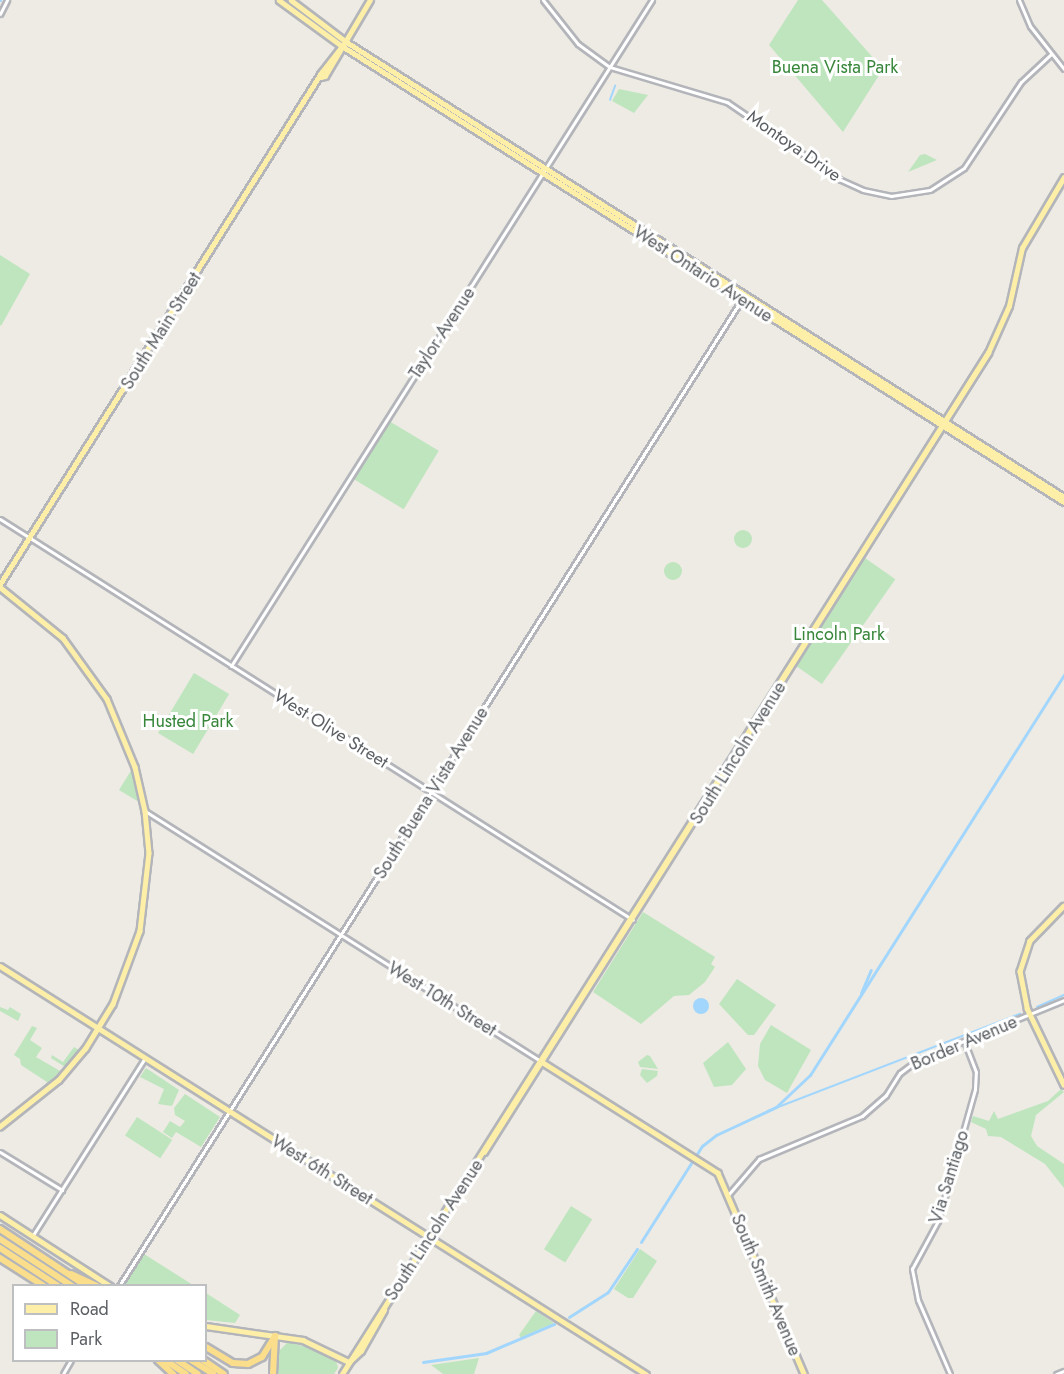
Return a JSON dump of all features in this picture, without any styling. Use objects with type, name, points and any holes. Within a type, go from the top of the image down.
[{"type":"highway","points":[[0,1229],[83,1284]]},
{"type":"highway","points":[[0,1239],[69,1284]]},
{"type":"highway","points":[[0,1248],[55,1284]]},
{"type":"highway","points":[[1,1258],[41,1284]]},
{"type":"highway","points":[[67,1273],[92,1284]]},
{"type":"highway","points":[[207,1348],[233,1363],[248,1364],[262,1357],[276,1336]]},
{"type":"highway","points":[[273,1374],[276,1336]]},
{"type":"highway","points":[[160,1362],[173,1374]]},
{"type":"highway","points":[[168,1362],[186,1374]]},
{"type":"highway","points":[[180,1362],[198,1374]]},
{"type":"highway","points":[[194,1362],[213,1374]]},
{"type":"highway","points":[[206,1362],[224,1374]]},
{"type":"main road","name":"West Ontario Avenue","points":[[279,0],[342,46],[544,170],[1064,502]]},
{"type":"main road","points":[[286,0],[313,17]]},
{"type":"main road","points":[[291,0],[313,17]]},
{"type":"main road","name":"South Main Street","points":[[0,585],[321,77],[325,76],[370,0]]},
{"type":"main road","name":"West Ontario Avenue","points":[[313,17],[345,41],[742,299],[1064,497]]},
{"type":"main road","name":"South Lincoln Avenue","points":[[342,1374],[349,1362],[361,1351],[384,1308],[632,919],[988,352],[1009,306],[1022,248],[1064,177]]},
{"type":"main road","points":[[0,585],[59,635],[99,685],[126,740],[145,811],[148,866],[141,924],[126,975],[99,1029],[54,1084],[0,1127]]},
{"type":"main road","points":[[1064,906],[1037,932],[1023,954],[1020,982],[1030,1014],[1064,1085]]},
{"type":"main road","name":"West 6th Street","points":[[0,966],[645,1374]]},
{"type":"main road","name":"West 10th Street","points":[[541,1061],[717,1173],[728,1195]]},
{"type":"main road","name":"South Smith Avenue","points":[[728,1195],[804,1374]]},
{"type":"main road","points":[[0,1215],[107,1284]]},
{"type":"main road","points":[[207,1326],[308,1341],[349,1362]]},
{"type":"street","points":[[0,14],[7,0]]},
{"type":"street","name":"Montoya Drive","points":[[543,0],[578,44],[610,67],[728,102],[841,180],[863,190],[891,196],[930,190],[963,168],[1021,82],[1051,54]]},
{"type":"street","name":"Taylor Avenue","points":[[231,666],[652,0]]},
{"type":"street","points":[[1019,0],[1030,26],[1064,69]]},
{"type":"street","name":"South Buena Vista Avenue","points":[[120,1284],[742,299]]},
{"type":"street","name":"West Olive Street","points":[[0,519],[632,919]]},
{"type":"street","name":"West 10th Street","points":[[145,811],[541,1061]]},
{"type":"street","name":"Border Avenue","points":[[728,1195],[759,1159],[862,1116],[880,1101],[907,1066],[1064,1000]]},
{"type":"street","name":"Via Santiago","points":[[950,1374],[918,1300],[912,1269],[938,1221],[975,1089],[976,1072],[965,1043]]},
{"type":"street","points":[[32,1237],[145,1058]]},
{"type":"street","points":[[1,1151],[62,1190]]},
{"type":"street","points":[[1056,1374],[1064,1371]]},
{"type":"green space","name":"Buena Vista Park","points":[[798,0],[822,0],[883,69],[843,132],[769,45]]},
{"type":"green space","points":[[619,89],[648,95],[634,113],[612,101]]},
{"type":"green space","points":[[925,154],[937,160],[908,172],[920,155]]},
{"type":"green space","points":[[0,255],[30,274],[1,326],[0,325]]},
{"type":"green space","points":[[389,421],[439,451],[404,509],[354,479]]},
{"type":"green space","points":[[743,530],[749,533],[752,539],[749,545],[743,548],[737,545],[734,539],[737,533]]},
{"type":"green space","name":"Lincoln Park","points":[[865,558],[895,579],[822,684],[792,663]]},
{"type":"green space","points":[[673,562],[679,565],[682,571],[679,577],[673,580],[667,577],[664,571],[667,565]]},
{"type":"green space","name":"Husted Park","points":[[194,673],[229,694],[193,754],[158,733]]},
{"type":"green space","points":[[132,769],[139,802],[119,790]]},
{"type":"green space","points":[[643,912],[715,957],[711,964],[715,967],[705,982],[689,995],[674,996],[641,1024],[593,992]]},
{"type":"green space","points":[[737,979],[776,1005],[754,1035],[748,1035],[719,1004]]},
{"type":"green space","points":[[0,1007],[8,1010],[10,1007],[21,1014],[18,1021],[0,1011]]},
{"type":"green space","points":[[771,1025],[811,1050],[787,1093],[765,1080],[758,1066],[760,1044]]},
{"type":"green space","points":[[32,1026],[37,1028],[30,1040],[42,1048],[36,1057],[60,1071],[43,1090],[47,1082],[21,1065],[20,1059],[14,1055]]},
{"type":"green space","points":[[728,1042],[746,1069],[732,1085],[714,1087],[703,1063]]},
{"type":"green space","points":[[74,1047],[79,1050],[65,1067],[51,1058],[52,1055],[63,1062]]},
{"type":"green space","points":[[647,1055],[658,1069],[640,1067],[638,1062]]},
{"type":"green space","points":[[146,1068],[179,1090],[172,1106],[158,1104],[164,1089],[140,1077]]},
{"type":"green space","points":[[642,1069],[658,1071],[657,1076],[647,1083],[640,1075]]},
{"type":"green space","points":[[1061,1089],[1064,1092],[1036,1115],[1031,1136],[1037,1146],[1064,1164],[1064,1188],[1045,1164],[1001,1137],[988,1136],[986,1129],[971,1122],[973,1116],[989,1121],[994,1111],[998,1119],[1048,1101]]},
{"type":"green space","points":[[185,1094],[220,1117],[201,1147],[176,1132],[172,1138],[163,1132],[170,1121],[180,1127],[185,1121],[175,1115],[174,1108]]},
{"type":"green space","points":[[137,1117],[172,1140],[160,1158],[125,1135]]},
{"type":"green space","points":[[571,1206],[592,1219],[565,1262],[544,1249]]},
{"type":"green space","points":[[640,1249],[657,1261],[633,1298],[628,1298],[614,1289]]},
{"type":"green space","points":[[144,1254],[191,1284],[125,1284]]},
{"type":"green space","points":[[207,1294],[240,1315],[235,1323],[207,1320]]},
{"type":"green space","points":[[536,1311],[554,1323],[521,1338],[519,1335]]},
{"type":"green space","points":[[288,1342],[320,1351],[336,1360],[338,1368],[334,1374],[277,1374],[279,1351]]},
{"type":"green space","points":[[479,1358],[474,1374],[443,1374],[431,1365]]},
{"type":"sand","points":[[0,1217],[102,1284],[100,1284]]},
{"type":"water","points":[[701,998],[709,1006],[701,1014],[693,1006]]},
{"type":"waterway","points":[[610,100],[615,86]]},
{"type":"waterway","points":[[641,1242],[702,1146],[716,1135],[776,1107],[810,1075],[1064,674]]},
{"type":"waterway","points":[[861,993],[871,970]]},
{"type":"waterway","points":[[1037,1007],[1064,995]]},
{"type":"waterway","points":[[768,1111],[1020,1014]]},
{"type":"waterway","points":[[569,1317],[608,1292],[637,1249]]},
{"type":"waterway","points":[[423,1362],[486,1353],[554,1324]]}]
